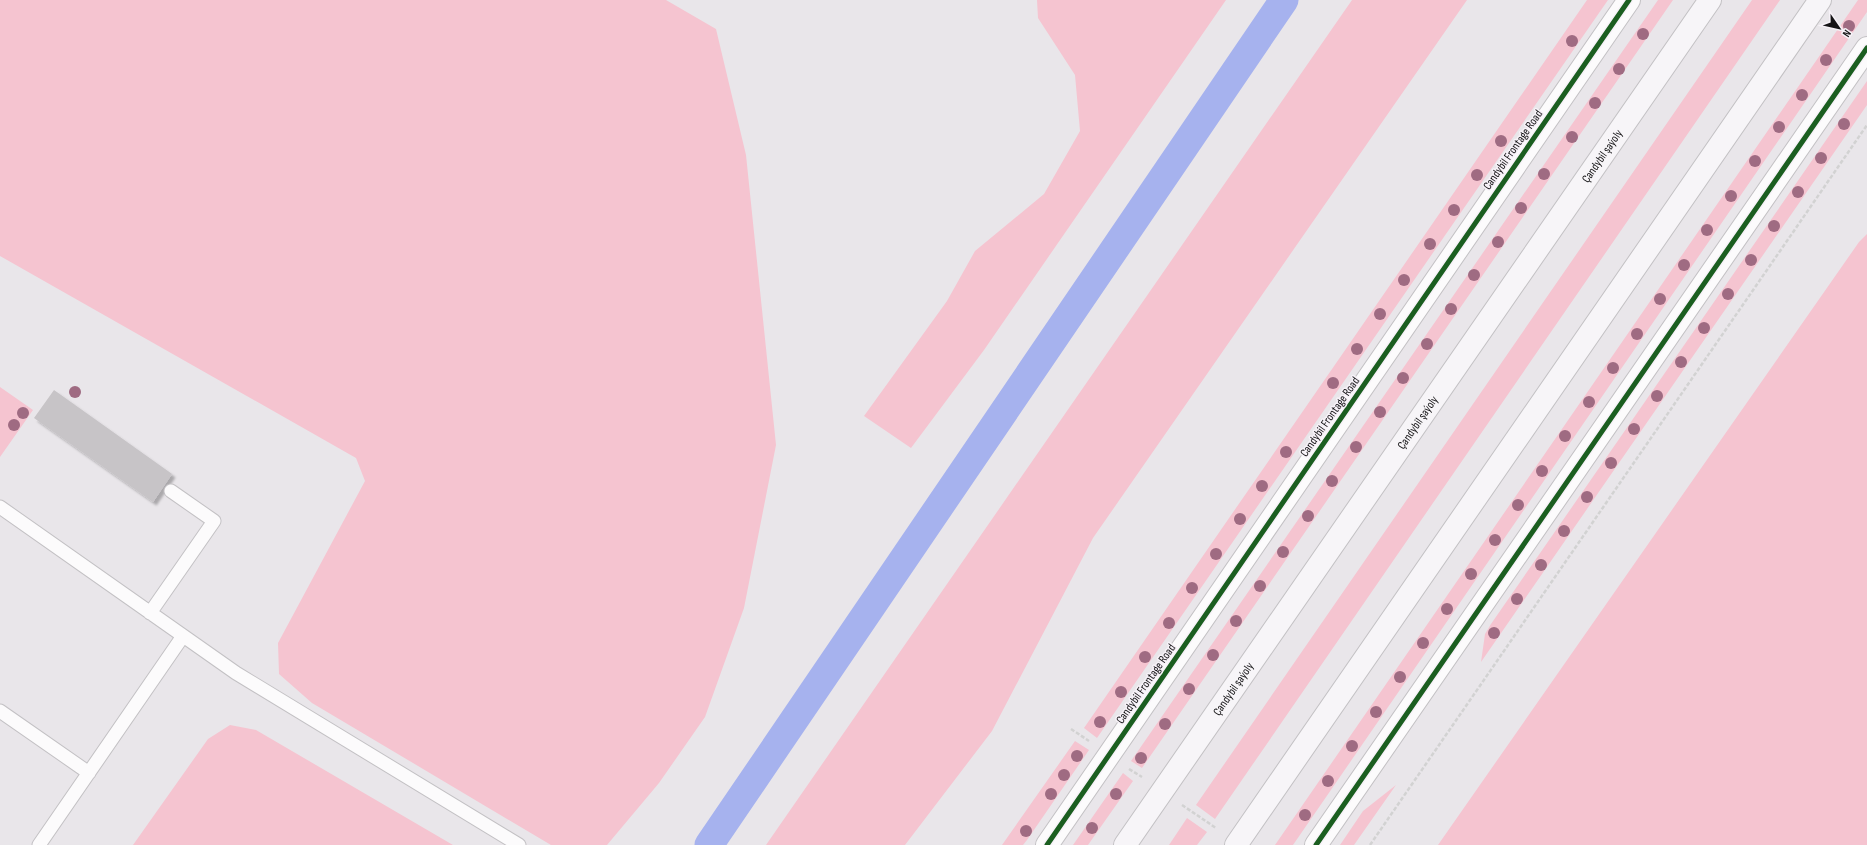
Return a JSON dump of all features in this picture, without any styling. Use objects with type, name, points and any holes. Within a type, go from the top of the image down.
[{"type":"main road","name":"Çandybil şaýoly","points":[[1126,845],[1710,0]]},
{"type":"main road","points":[[1236,845],[1820,0]]},
{"type":"street","name":"Candybil Frontage Road","points":[[1047,845],[1629,0]]},
{"type":"street","points":[[1316,845],[1867,48]]},
{"type":"lane","points":[[150,613],[214,521],[171,491]]},
{"type":"lane","points":[[0,508],[236,673],[520,845]]},
{"type":"lane","points":[[39,845],[183,636]]},
{"type":"lane","points":[[0,711],[89,773]]},
{"type":"path","points":[[1370,845],[1867,125]]},
{"type":"shaded area","points":[[0,0],[666,0],[716,29],[746,155],[776,445],[744,608],[705,717],[659,783],[607,845],[551,845],[312,703],[279,674],[278,643],[365,481],[356,458],[0,256]]},
{"type":"shaded area","points":[[1037,0],[1226,0],[984,350],[911,448],[864,416],[947,301],[975,251],[1044,194],[1080,131],[1075,75],[1038,18]]},
{"type":"shaded area","points":[[1352,0],[1467,0],[1093,538],[992,731],[905,845],[766,845]]},
{"type":"shaded area","points":[[1587,0],[1608,0],[1097,738],[1084,728]]},
{"type":"shaded area","points":[[1658,0],[1673,0],[1142,768],[1131,761]]},
{"type":"shaded area","points":[[1752,0],[1780,0],[1215,819],[1196,805]]},
{"type":"shaded area","points":[[1858,0],[1867,0],[1867,12],[1293,845],[1275,845]]},
{"type":"shaded area","points":[[1867,81],[1867,105],[1481,662],[1485,634],[1491,624]]},
{"type":"shaded area","points":[[1867,234],[1867,845],[1438,845],[1859,242]]},
{"type":"shaded area","points":[[0,387],[33,410],[0,457]]},
{"type":"shaded area","points":[[230,725],[256,730],[453,845],[133,845],[208,739]]},
{"type":"shaded area","points":[[1075,741],[1089,750],[1027,840],[1023,845],[1002,845]]},
{"type":"shaded area","points":[[1123,773],[1133,781],[1088,845],[1073,845]]},
{"type":"shaded area","points":[[1396,785],[1354,845],[1340,845],[1363,811]]},
{"type":"shaded area","points":[[1187,818],[1207,832],[1197,845],[1169,845]]},
{"type":"building","points":[[54,390],[172,474],[153,502],[34,418]]},
{"type":"waterway","points":[[709,845],[1284,0]]},
{"type":"cycle path","points":[[1047,845],[1629,0]]},
{"type":"cycle path","points":[[1316,845],[1867,48]]}]
